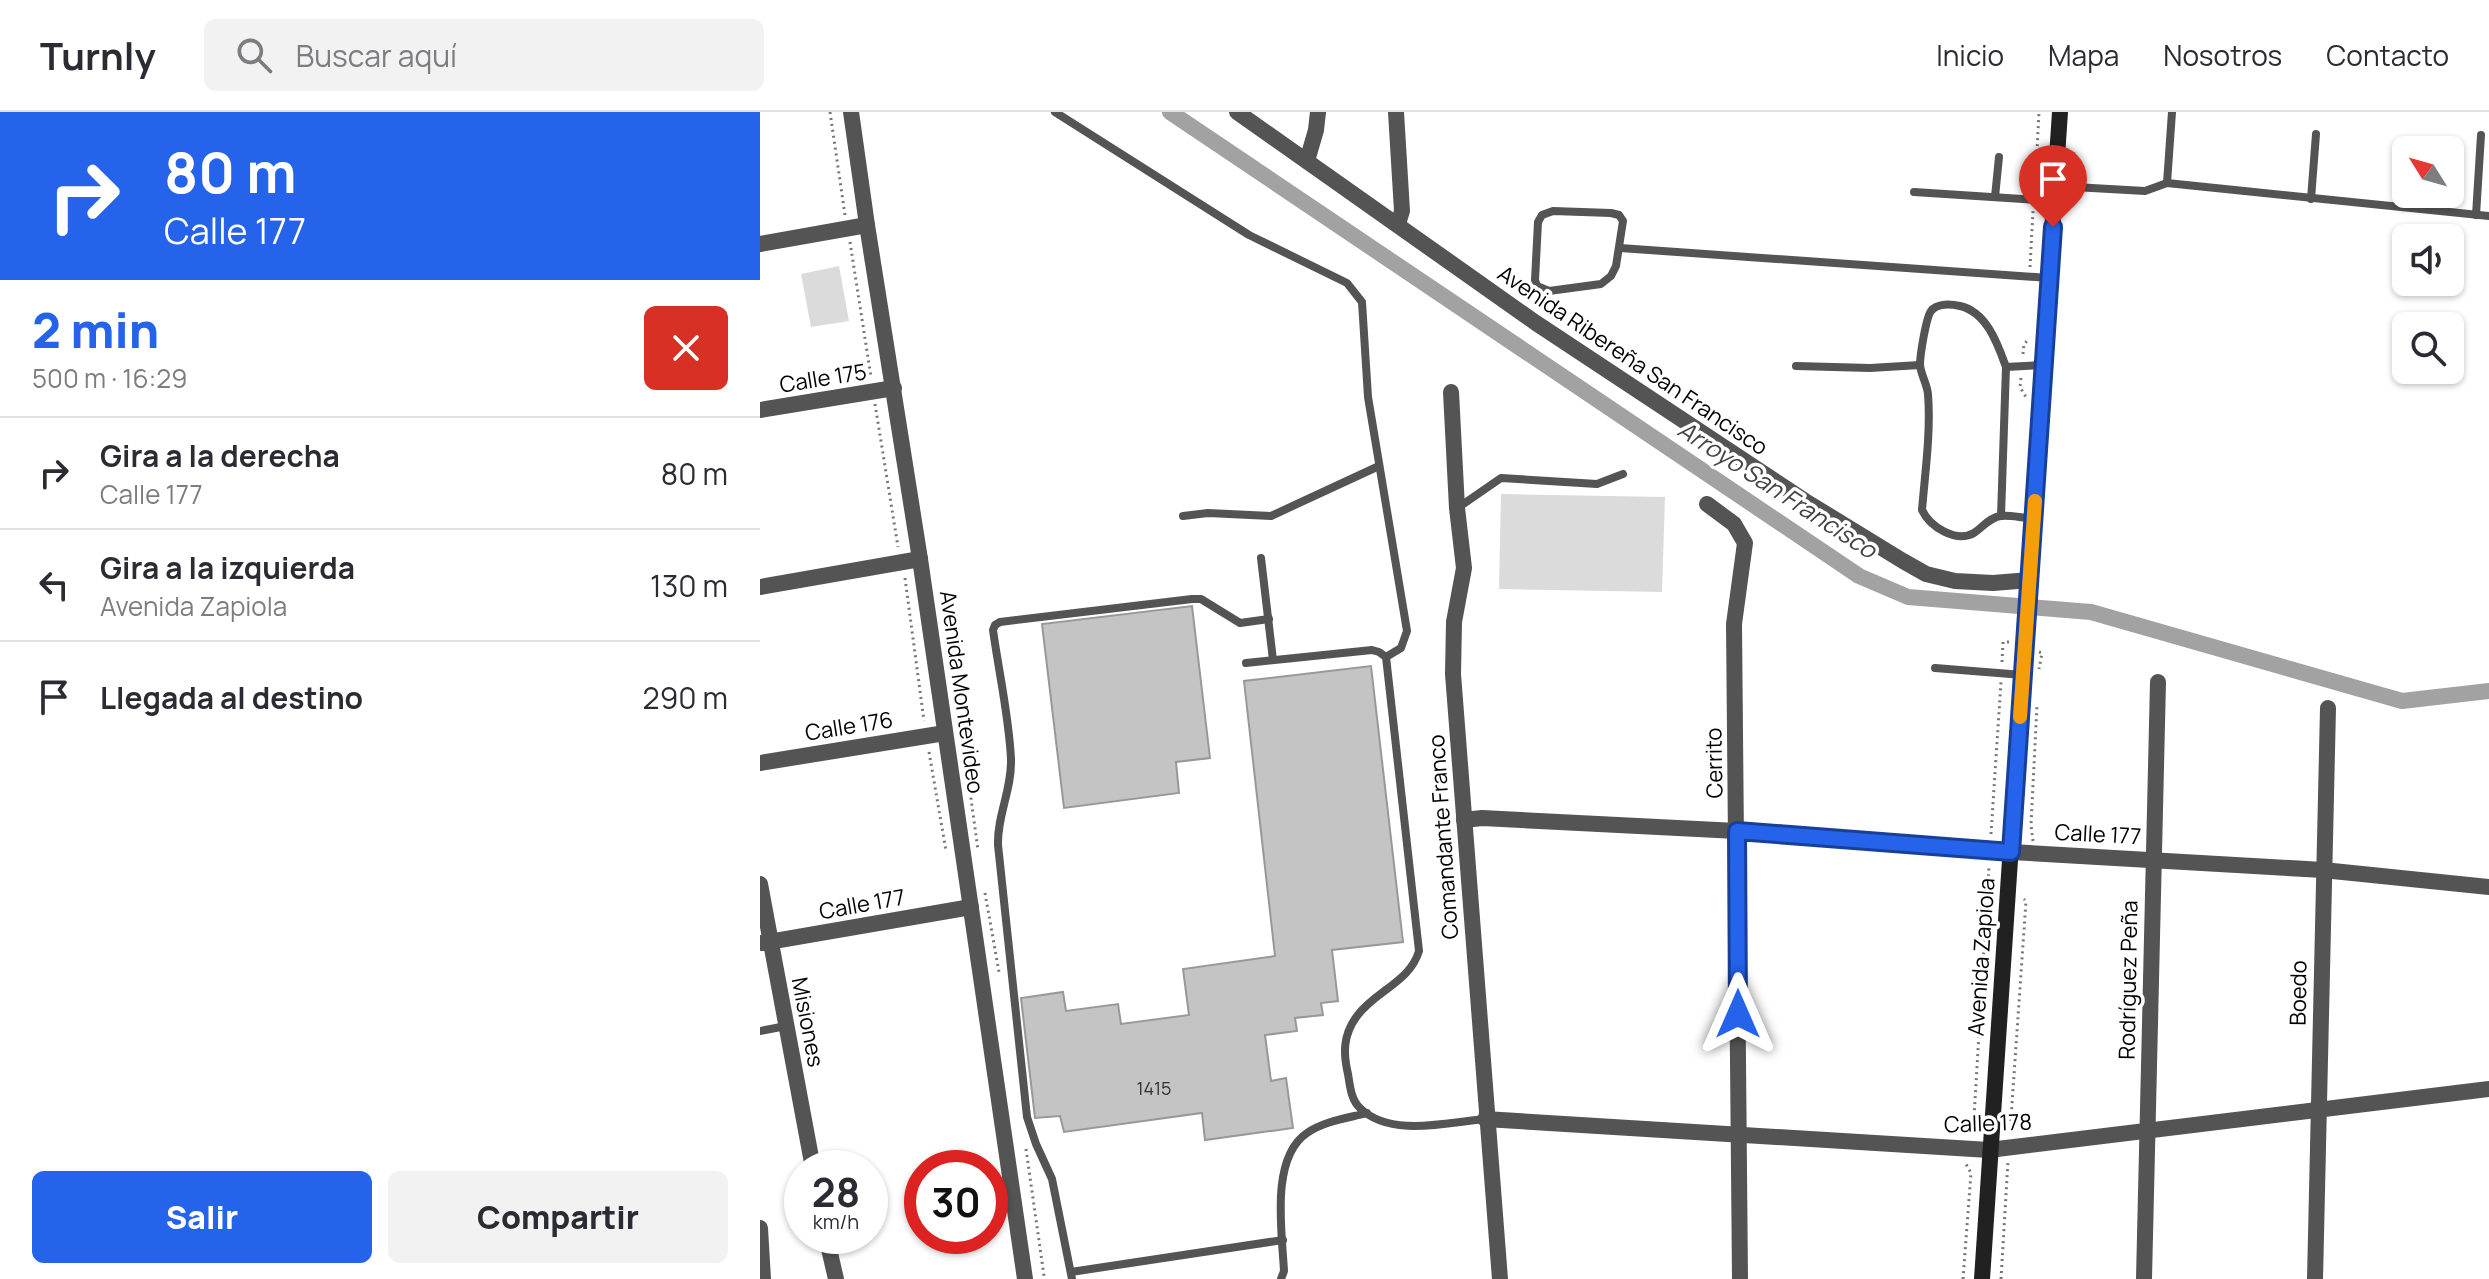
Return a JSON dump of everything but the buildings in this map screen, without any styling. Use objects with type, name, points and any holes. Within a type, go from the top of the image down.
[{"type":"main road","name":"Avenida Zapiola","points":[[1982,1279],[2011,852],[2031,672],[2020,635],[2030,587],[2060,112]]},
{"type":"street","name":"Avenida Montevideo","points":[[851,112],[1025,1279]]},
{"type":"street","points":[[1307,161],[1318,112]]},
{"type":"street","points":[[1396,112],[1402,211],[1398,224]]},
{"type":"street","name":"Avenida Ribereña San Francisco","points":[[1243,114],[1536,323],[1805,501],[1903,561],[1926,574],[1955,581],[2030,587]]},
{"type":"street","points":[[760,244],[867,225]]},
{"type":"street","name":"Calle 175","points":[[760,410],[894,388]]},
{"type":"street","name":"Comandante Franco","points":[[1451,392],[1457,508],[1464,568],[1454,622],[1453,674],[1485,1119],[1500,1279]]},
{"type":"street","name":"Cerrito","points":[[1707,504],[1734,524],[1745,543],[1734,624],[1740,1279]]},
{"type":"street","points":[[760,587],[920,559]]},
{"type":"street","name":"Rodríguez Peña","points":[[2144,1279],[2158,682]]},
{"type":"street","name":"Boedo","points":[[2315,1279],[2328,708]]},
{"type":"street","name":"Calle 176","points":[[760,763],[945,733]]},
{"type":"street","name":"Calle 177","points":[[1464,820],[1482,818],[1737,831],[2011,852],[2323,870],[2489,887]]},
{"type":"street","name":"Misiones","points":[[760,884],[765,942],[786,1026],[810,1150]]},
{"type":"street","name":"Calle 177","points":[[765,942],[971,907]]},
{"type":"street","name":"Calle 178","points":[[1485,1119],[1989,1150],[2489,1089]]},
{"type":"street","points":[[760,1228],[763,1279]]},
{"type":"street","points":[[830,1254],[836,1279]]},
{"type":"lane","points":[[1055,112],[1249,235],[1347,283],[1362,302],[1368,397],[1407,631],[1401,648],[1386,657]]},
{"type":"lane","points":[[2167,183],[2172,112]]},
{"type":"lane","points":[[2311,199],[2316,134]]},
{"type":"lane","points":[[2476,215],[2481,135]]},
{"type":"lane","points":[[1995,197],[1999,157]]},
{"type":"lane","points":[[1914,192],[1995,197],[2145,191],[2167,183],[2489,216]]},
{"type":"lane","points":[[1547,213],[1619,215],[1623,221],[1620,248],[1611,276],[1601,284],[1549,291],[1537,286],[1538,222],[1547,213]]},
{"type":"lane","points":[[1620,248],[2049,278]]},
{"type":"lane","points":[[2001,516],[2006,367],[1995,338],[1966,307],[1937,307],[1927,320],[1920,365],[1928,402],[1922,510],[1926,519],[1941,531],[1964,535],[1972,534],[2001,516],[2034,519]]},
{"type":"lane","points":[[1796,366],[1870,368],[1920,365]]},
{"type":"lane","points":[[2006,367],[2043,365]]},
{"type":"lane","points":[[1183,516],[1208,513],[1271,516],[1379,466]]},
{"type":"lane","points":[[1457,508],[1501,478],[1597,484],[1623,474]]},
{"type":"lane","points":[[1261,558],[1273,660]]},
{"type":"lane","points":[[1269,619],[1240,623],[1201,599],[1192,599],[995,625],[993,630],[1011,760],[1008,797],[997,827],[1027,1117],[1052,1179],[1072,1276],[1283,1240]]},
{"type":"lane","points":[[1246,663],[1372,650],[1386,657],[1419,951],[1411,970],[1366,1005],[1347,1031],[1345,1061],[1353,1097],[1360,1109],[1382,1121],[1409,1125],[1485,1119]]},
{"type":"lane","points":[[1935,668],[2031,672]]},
{"type":"lane","points":[[760,1031],[786,1026]]},
{"type":"lane","points":[[1281,1279],[1284,1271],[1281,1190],[1297,1142],[1321,1126],[1367,1113]]},
{"type":"path","points":[[830,112],[947,858]]},
{"type":"path","points":[[1963,1279],[1971,1173],[1966,1165],[1973,1130],[2003,642],[2012,642],[2020,635]]},
{"type":"path","points":[[2031,672],[2042,653],[2035,650]]},
{"type":"path","points":[[2033,853],[2031,825],[2037,700]]},
{"type":"path","points":[[2001,1279],[2026,901],[2021,897]]},
{"type":"shaded area","points":[[839,266],[849,321],[811,327],[801,274]]},
{"type":"shaded area","points":[[1501,494],[1665,497],[1662,592],[1499,589]]},
{"type":"waterway","name":"Arroyo San Francisco","points":[[1170,112],[1859,576],[1908,597],[2091,612],[2402,701],[2489,691]]},
{"type":"slow traffic","points":[[2020,717],[2035,501]]},
{"type":"route","points":[[1738,1014],[1737,831],[2011,852],[2053,227]]}]
